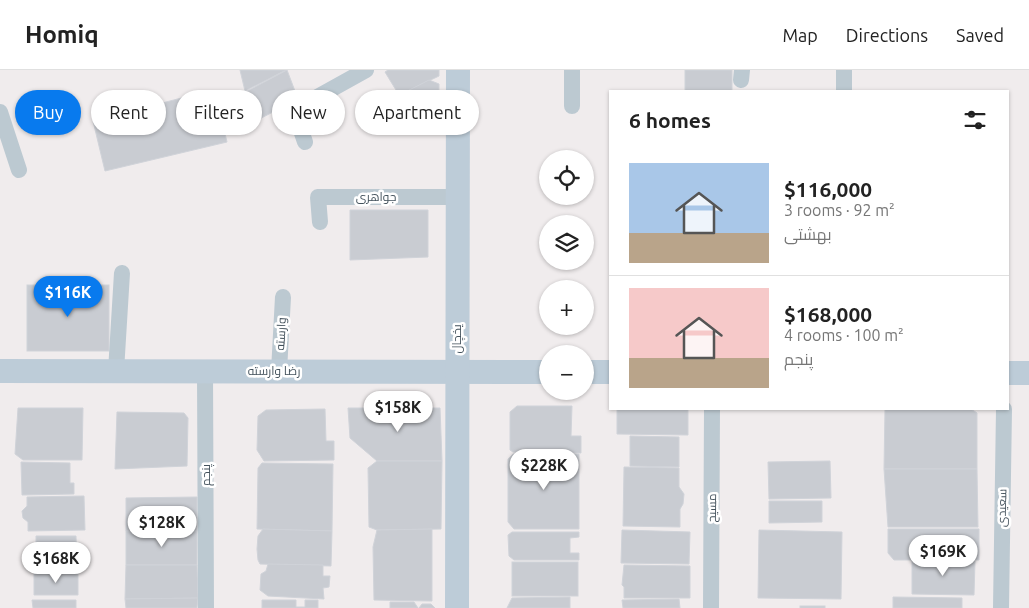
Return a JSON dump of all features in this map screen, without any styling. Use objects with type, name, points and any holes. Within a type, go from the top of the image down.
[{"type":"street","points":[[305,142],[294,110],[366,70]]},
{"type":"street","name":"یخچال","points":[[457,608],[458,70]]},
{"type":"street","points":[[572,70],[572,106]]},
{"type":"street","points":[[844,70],[844,90]]},
{"type":"street","points":[[0,112],[19,170]]},
{"type":"street","name":"جواهری","points":[[320,222],[318,197],[458,197]]},
{"type":"street","points":[[116,371],[122,273]]},
{"type":"street","name":"وارسته","points":[[279,371],[282,297]]},
{"type":"street","name":"رضا وارسته","points":[[0,371],[539,372]]},
{"type":"street","name":"پنجم","points":[[205,371],[206,608]]},
{"type":"street","points":[[594,372],[609,372]]},
{"type":"street","points":[[1009,373],[1029,373]]},
{"type":"street","name":"مسیح","points":[[711,608],[712,410]]},
{"type":"street","name":"سعیدی","points":[[1001,608],[1004,410]]},
{"type":"building","points":[[240,70],[286,70],[247,90],[245,90]]},
{"type":"building","points":[[287,70],[295,90],[272,90],[272,112],[262,118],[262,90],[249,90]]},
{"type":"building","points":[[388,70],[439,70],[439,76],[410,90],[396,90],[385,72]]},
{"type":"building","points":[[685,70],[732,70],[732,90],[685,90]]},
{"type":"building","points":[[429,80],[439,84],[439,90],[409,90]]},
{"type":"building","points":[[176,99],[176,135],[225,135],[227,142],[105,171],[96,135],[166,135],[166,102]]},
{"type":"building","points":[[350,210],[428,210],[428,257],[350,260]]},
{"type":"building","points":[[27,285],[109,285],[109,351],[27,351]]},
{"type":"building","points":[[517,406],[572,406],[571,436],[581,436],[581,453],[513,452],[510,450],[510,412]]},
{"type":"building","points":[[18,408],[83,408],[82,460],[23,460],[15,454]]},
{"type":"building","points":[[348,408],[440,408],[442,461],[377,461],[350,438]]},
{"type":"building","points":[[325,409],[326,441],[334,441],[334,460],[264,461],[257,450],[258,416],[266,410]]},
{"type":"building","points":[[617,410],[688,410],[688,435],[617,434]]},
{"type":"building","points":[[885,410],[972,410],[977,413],[977,469],[884,469]]},
{"type":"building","points":[[117,412],[184,413],[188,418],[187,466],[115,469]]},
{"type":"building","points":[[630,436],[679,437],[679,467],[630,466]]},
{"type":"building","points":[[513,454],[579,454],[579,529],[514,529],[508,522],[508,459]]},
{"type":"building","points":[[377,461],[442,461],[441,529],[377,530],[369,527],[368,468]]},
{"type":"building","points":[[830,461],[831,498],[769,499],[768,462]]},
{"type":"building","points":[[21,462],[70,463],[70,483],[74,483],[74,494],[22,495]]},
{"type":"building","points":[[262,463],[333,464],[332,531],[257,529],[258,468]]},
{"type":"building","points":[[624,467],[679,468],[679,487],[684,494],[683,504],[680,509],[680,527],[623,526]]},
{"type":"building","points":[[884,469],[977,469],[978,527],[888,527]]},
{"type":"building","points":[[84,496],[85,530],[28,531],[28,522],[23,518],[22,511],[27,506],[27,497]]},
{"type":"building","points":[[197,497],[197,531],[126,531],[126,498]]},
{"type":"building","points":[[769,501],[822,501],[822,522],[769,523]]},
{"type":"building","points":[[263,529],[332,531],[331,566],[260,564],[257,549],[258,536]]},
{"type":"building","points":[[432,529],[432,601],[374,600],[373,547],[377,530]]},
{"type":"building","points":[[888,529],[979,529],[979,560],[894,560],[888,553]]},
{"type":"building","points":[[622,530],[690,532],[689,564],[621,563]]},
{"type":"building","points":[[759,530],[842,532],[841,599],[758,598]]},
{"type":"building","points":[[126,531],[197,531],[197,565],[126,565]]},
{"type":"building","points":[[512,532],[579,532],[579,537],[570,538],[570,553],[579,553],[579,560],[514,560],[509,556],[508,535]]},
{"type":"building","points":[[36,536],[76,536],[77,569],[36,570]]},
{"type":"building","points":[[912,560],[975,561],[974,595],[912,594]]},
{"type":"building","points":[[512,562],[578,562],[578,596],[512,596]]},
{"type":"building","points":[[268,564],[323,565],[323,576],[330,576],[329,587],[323,588],[324,599],[268,596],[260,590],[261,574],[266,571]]},
{"type":"building","points":[[126,565],[197,565],[198,598],[125,599]]},
{"type":"building","points":[[624,565],[690,566],[690,598],[624,598],[624,587],[622,585]]},
{"type":"building","points":[[34,572],[78,573],[78,595],[34,595]]},
{"type":"building","points":[[570,597],[570,608],[507,608],[512,598]]},
{"type":"building","points":[[893,597],[962,598],[962,608],[893,608]]},
{"type":"building","points":[[198,598],[197,608],[126,608],[125,599]]},
{"type":"building","points":[[679,599],[680,608],[623,608],[622,600]]},
{"type":"building","points":[[32,600],[76,600],[76,608],[33,608]]},
{"type":"building","points":[[262,600],[296,600],[296,607],[305,607],[305,600],[318,600],[318,608],[262,608]]},
{"type":"building","points":[[390,602],[414,602],[418,608],[390,608]]},
{"type":"building","points":[[422,604],[431,604],[435,608],[419,608]]},
{"type":"building","points":[[800,606],[825,606],[825,608],[800,608]]}]
